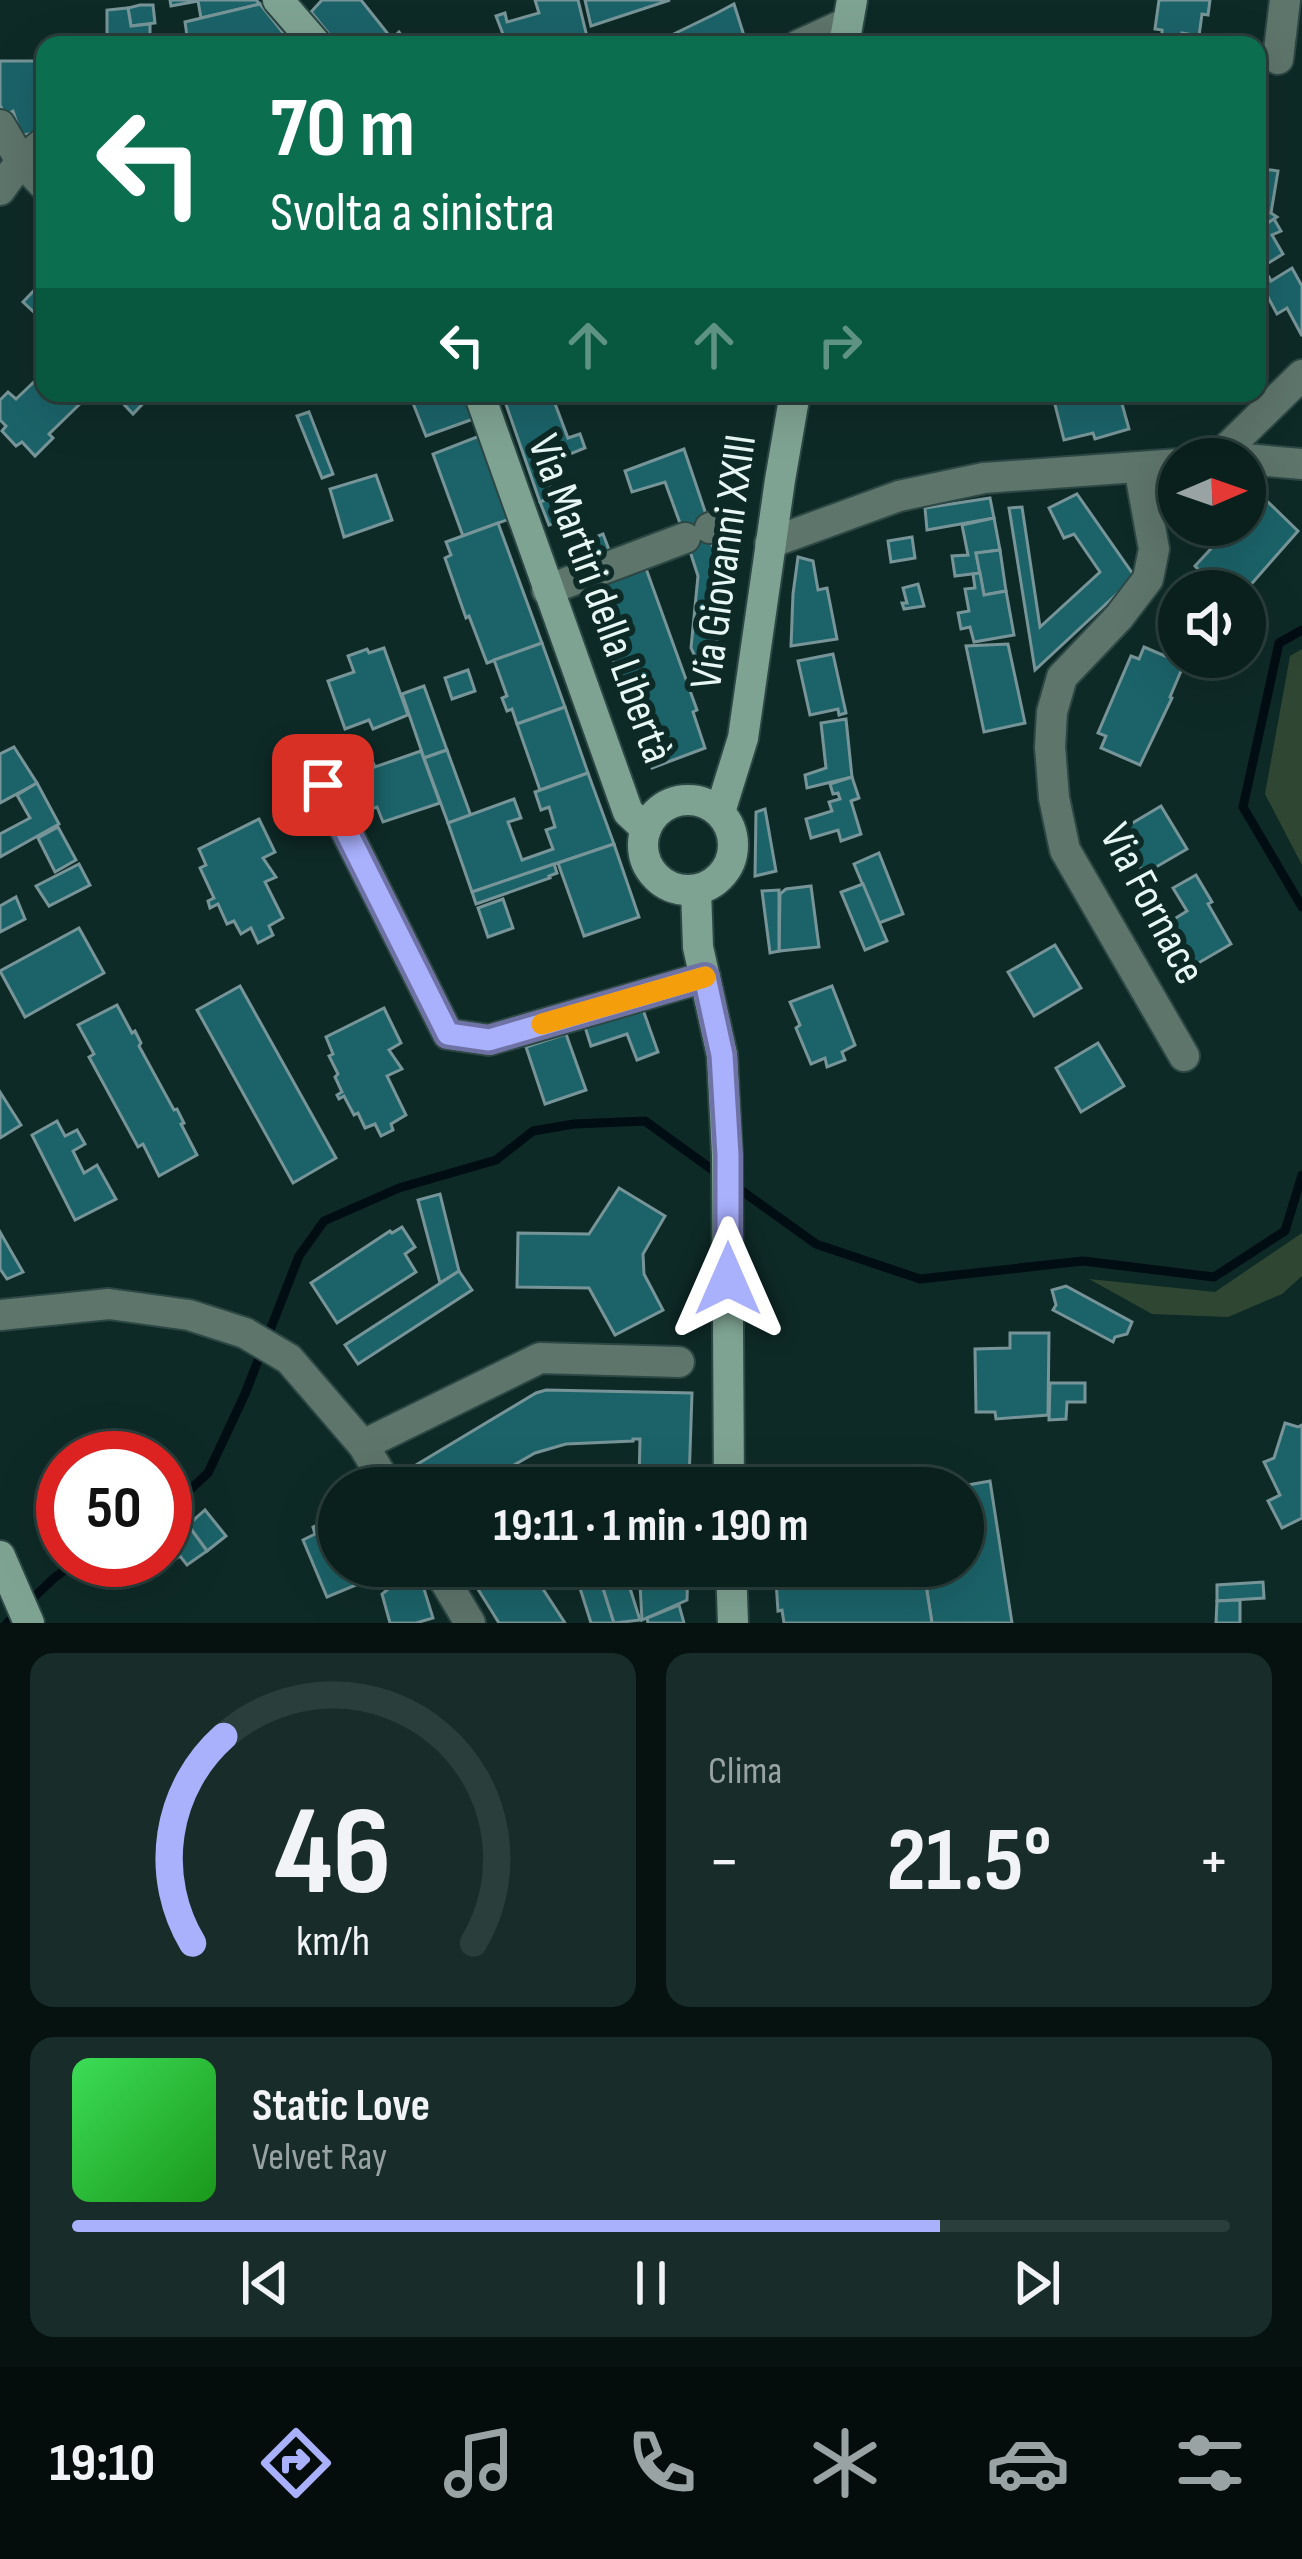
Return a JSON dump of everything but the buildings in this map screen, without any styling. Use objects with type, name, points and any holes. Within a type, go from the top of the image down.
[{"type":"main road","points":[[278,0],[308,36]]},
{"type":"main road","name":"Via Martiri della Libertà","points":[[482,402],[628,812],[646,829]]},
{"type":"main road","name":"Via Giovanni XXIII","points":[[720,812],[743,738],[794,402]]},
{"type":"main road","name":"Via Martiri della Libertà","points":[[696,890],[669,886],[649,868],[644,856],[646,829],[665,806],[678,801],[693,800],[720,812]]},
{"type":"main road","points":[[720,812],[734,852],[721,877],[696,890],[698,946],[722,1055],[728,1155],[729,1467]]},
{"type":"main road","points":[[5,1568],[28,1623]]},
{"type":"main road","points":[[732,1587],[733,1623]]},
{"type":"street","points":[[1278,59],[1286,0]]},
{"type":"street","points":[[819,36],[848,23]]},
{"type":"street","points":[[0,125],[33,152],[0,190]]},
{"type":"street","points":[[1238,438],[1302,375]]},
{"type":"street","points":[[1266,461],[1302,464]]},
{"type":"street","points":[[770,543],[899,496],[984,478],[1158,466]]},
{"type":"street","name":"Via Fornace","points":[[1138,467],[1154,549],[1148,579],[1062,677],[1052,712],[1054,798],[1065,850],[1184,1056]]},
{"type":"street","points":[[547,590],[704,530]]},
{"type":"street","points":[[323,785],[448,1034],[489,1040],[705,977]]},
{"type":"street","points":[[0,1315],[109,1304],[189,1315],[245,1333],[289,1359],[376,1467]]},
{"type":"street","points":[[363,1445],[540,1358],[680,1362]]},
{"type":"street","points":[[449,1587],[470,1623]]},
{"type":"green space","points":[[1302,649],[1302,865],[1265,794],[1290,656]]},
{"type":"green space","points":[[1302,1233],[1302,1276],[1282,1294],[1228,1317],[1152,1314],[1089,1279],[1215,1292]]},
{"type":"waterway","points":[[1302,630],[1279,643],[1243,807],[1302,907]]},
{"type":"waterway","points":[[192,1488],[208,1473],[299,1256],[324,1221],[399,1188],[496,1160],[533,1131],[574,1124],[645,1121],[721,1176]]},
{"type":"waterway","points":[[735,1186],[816,1244],[920,1279],[1083,1261],[1214,1277],[1285,1231],[1302,1175]]},
{"type":"waterway","points":[[7,1623],[45,1587]]},
{"type":"slow traffic","points":[[542,1024],[705,977]]},
{"type":"route","points":[[323,785],[448,1034],[489,1040],[705,977],[722,1055],[728,1279]]}]
